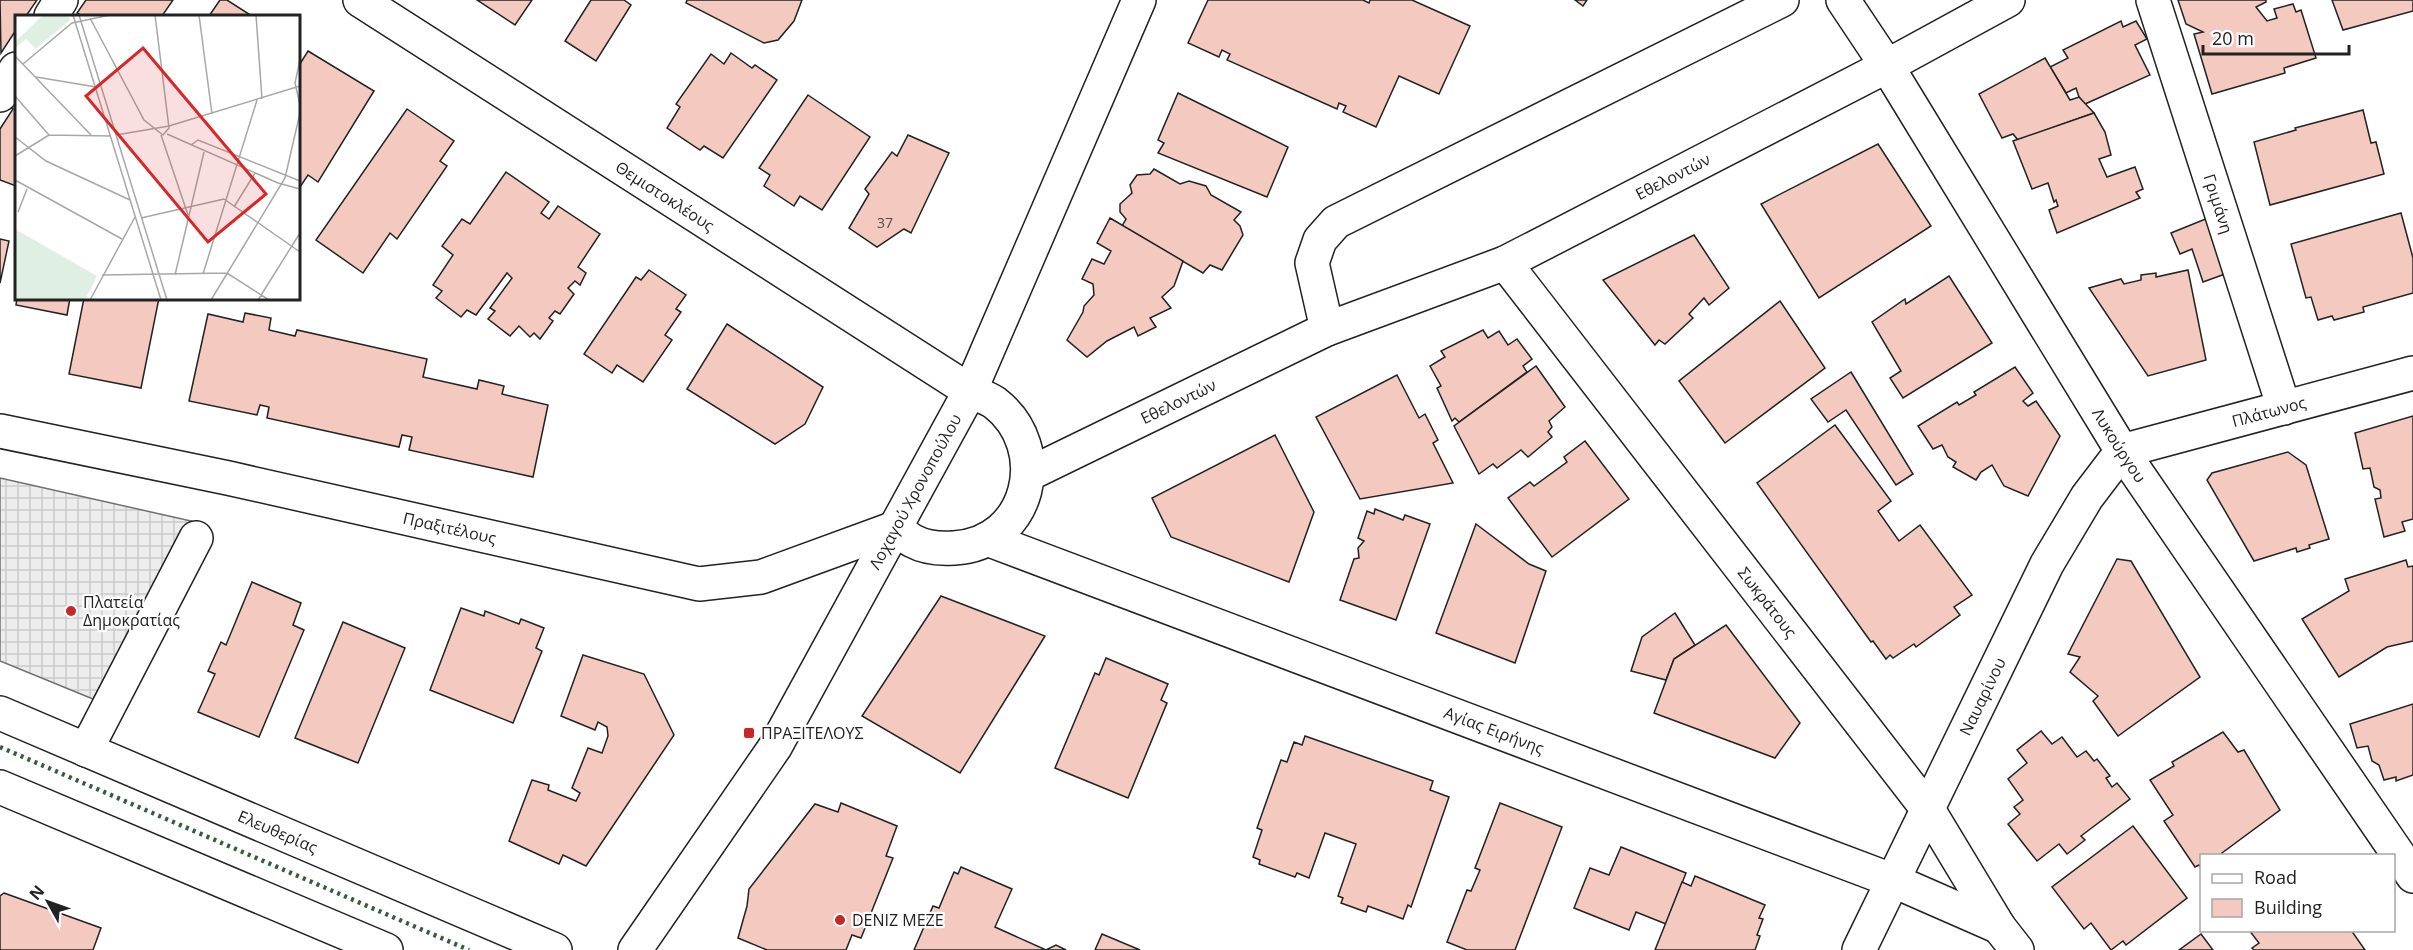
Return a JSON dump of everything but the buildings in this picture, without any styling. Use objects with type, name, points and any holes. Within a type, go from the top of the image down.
[{"type":"street","points":[[52,15],[61,0]]},
{"type":"street","name":"Θεμιστοκλέους","points":[[360,0],[970,391],[993,402],[1014,421],[1026,446],[1029,474]]},
{"type":"street","name":"Λοχαγού Χρονοπούλου","points":[[635,950],[775,747],[970,391],[1139,0]]},
{"type":"street","points":[[1327,329],[1312,263],[1320,240],[1336,222],[1782,0]]},
{"type":"street","name":"Λυκούργου","points":[[1843,0],[1887,66],[2122,451],[2413,876]]},
{"type":"street","name":"Εθελοντών","points":[[1029,474],[1327,329],[1505,263],[1887,66],[2008,0]]},
{"type":"street","name":"Γριμάνη","points":[[2153,0],[2284,408]]},
{"type":"street","points":[[0,95],[15,71]]},
{"type":"street","name":"Σωκράτους","points":[[1505,263],[1929,811],[2008,938]]},
{"type":"street","name":"Πλάτωνος","points":[[2122,451],[2413,373]]},
{"type":"street","name":"Πραξιτέλους","points":[[0,431],[228,478],[699,584],[761,577],[895,528]]},
{"type":"street","name":"Ναυαρίνου","points":[[1859,950],[1929,811],[2047,564],[2087,497],[2122,451]]},
{"type":"street","points":[[895,528],[914,542],[938,549],[963,548],[987,539],[1007,524],[1022,501],[1029,474]]},
{"type":"street","points":[[86,750],[196,538]]},
{"type":"street","name":"Αγίας Ειρήνης","points":[[987,539],[1894,881],[2008,938]]},
{"type":"street","name":"Ελευθερίας","points":[[0,713],[555,950]]},
{"type":"street","points":[[0,787],[386,950]]},
{"type":"shaded area","name":"Πλατεία Δημοκρατίας","points":[[0,478],[191,521],[93,699],[0,661]]},
{"type":"hedge","points":[[0,747],[469,950]]},
{"type":"place","name":"Πλατεία Δημοκρατίας","points":[[71,611]]},
{"type":"place","name":"ΠΡΑΞΙΤΕΛΟΥΣ","points":[[749,733]]},
{"type":"place","name":"DENIZ MEZE","points":[[840,920]]}]
